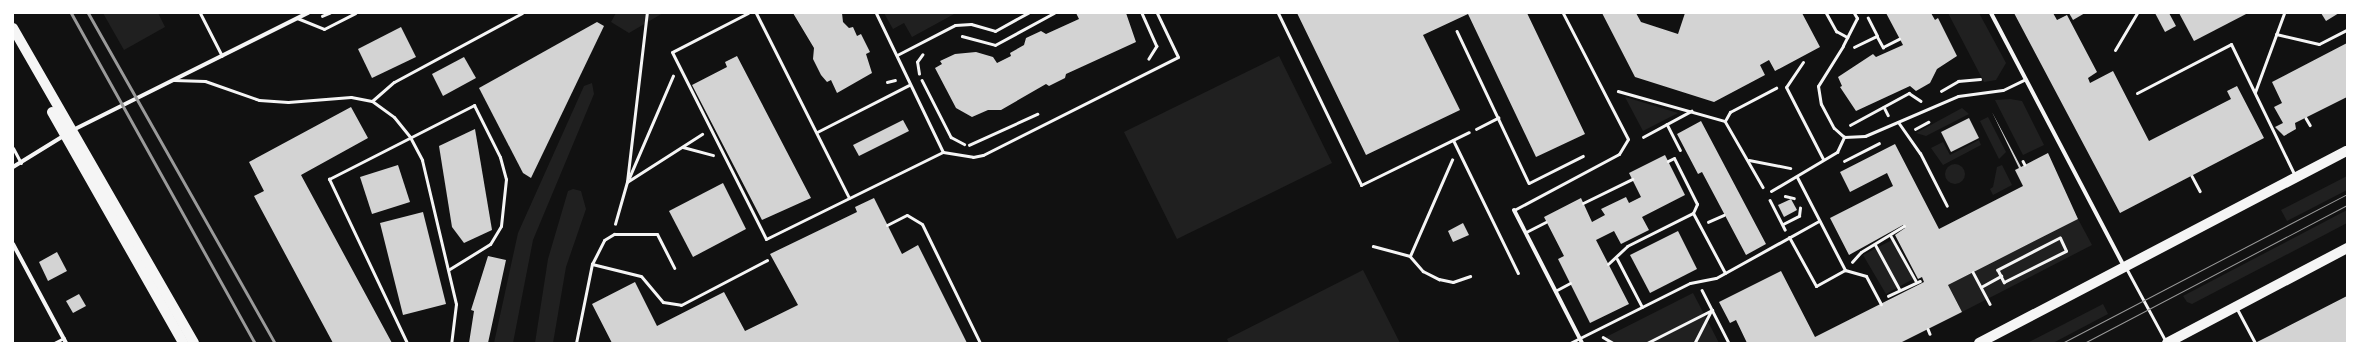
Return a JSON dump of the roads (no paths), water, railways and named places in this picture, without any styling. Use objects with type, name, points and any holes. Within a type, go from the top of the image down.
[{"type":"main road","points":[[13,28],[194,343]]},
{"type":"main road","points":[[13,42],[183,343]]},
{"type":"main road","points":[[1979,343],[2347,151]]},
{"type":"main road","points":[[2167,343],[2347,248]]},
{"type":"street","points":[[13,167],[131,100],[308,13]]},
{"type":"street","points":[[1991,13],[2125,267]]},
{"type":"street","points":[[1514,210],[1582,343]]},
{"type":"street","points":[[13,244],[66,343]]},
{"type":"lane","points":[[200,13],[222,56]]},
{"type":"lane","points":[[297,18],[324,29],[355,13]]},
{"type":"lane","points":[[372,102],[394,82],[522,13]]},
{"type":"lane","points":[[748,13],[672,52],[766,239],[943,152],[973,157],[983,155],[1178,57],[1157,13]]},
{"type":"lane","points":[[756,13],[850,198]]},
{"type":"lane","points":[[876,13],[943,152]]},
{"type":"lane","points":[[897,54],[959,24],[995,31],[1028,13]]},
{"type":"lane","points":[[1278,13],[1361,185],[1469,132]]},
{"type":"lane","points":[[1514,210],[1619,154],[1628,139],[1563,13]]},
{"type":"lane","points":[[1826,13],[1836,31],[1847,37]]},
{"type":"lane","points":[[1854,13],[1857,18],[1847,37],[1821,78],[1817,94],[1834,128],[1844,137],[1853,139],[1898,122],[1958,96],[2003,90],[2026,79]]},
{"type":"lane","points":[[2115,50],[2137,13]]},
{"type":"lane","points":[[2255,92],[2284,13]]},
{"type":"lane","points":[[2276,34],[2319,44],[2347,30]]},
{"type":"lane","points":[[2136,93],[2231,44],[2296,177]]},
{"type":"lane","points":[[1804,62],[1786,87],[1823,159]]},
{"type":"lane","points":[[173,80],[205,81],[259,100],[288,102],[351,97],[372,102],[394,118],[410,137],[422,160],[456,304],[451,343]]},
{"type":"lane","points":[[817,132],[909,84]]},
{"type":"lane","points":[[407,343],[329,179],[474,105],[500,157],[505,199],[497,237],[448,270]]},
{"type":"lane","points":[[1898,122],[1947,206]]},
{"type":"lane","points":[[1771,191],[1797,177],[1801,173],[1836,152],[1844,137]]},
{"type":"lane","points":[[1453,140],[1518,273]]},
{"type":"lane","points":[[13,148],[21,163]]},
{"type":"lane","points":[[1608,264],[1617,259],[1627,246],[1693,213],[1697,204],[1674,158],[1668,161]]},
{"type":"lane","points":[[1797,177],[1845,270]]},
{"type":"lane","points":[[1583,204],[1632,179]]},
{"type":"lane","points":[[1693,213],[1725,272]]},
{"type":"lane","points":[[887,225],[907,215],[922,224],[980,343]]},
{"type":"lane","points":[[1570,343],[1642,307],[1698,282],[1725,272],[1819,221]]},
{"type":"lane","points":[[1526,232],[1546,222]]},
{"type":"lane","points":[[576,343],[592,264],[597,249],[614,234],[657,234],[674,268]]},
{"type":"lane","points":[[1790,237],[1816,286],[1845,270],[1866,276],[1881,304]]},
{"type":"lane","points":[[1617,259],[1642,307]]},
{"type":"lane","points":[[592,264],[641,276],[663,302],[681,305],[768,260]]},
{"type":"lane","points":[[2125,267],[2167,343]]},
{"type":"lane","points":[[1555,291],[1570,283]]},
{"type":"lane","points":[[2236,307],[2255,343]]},
{"type":"lane","points":[[54,343],[64,338]]},
{"type":"tram line","points":[[2062,343],[2347,194]]},
{"type":"tram line","points":[[2084,343],[2347,205]]},
{"type":"railway","points":[[71,13],[255,343]]},
{"type":"railway","points":[[88,13],[275,343]]}]
